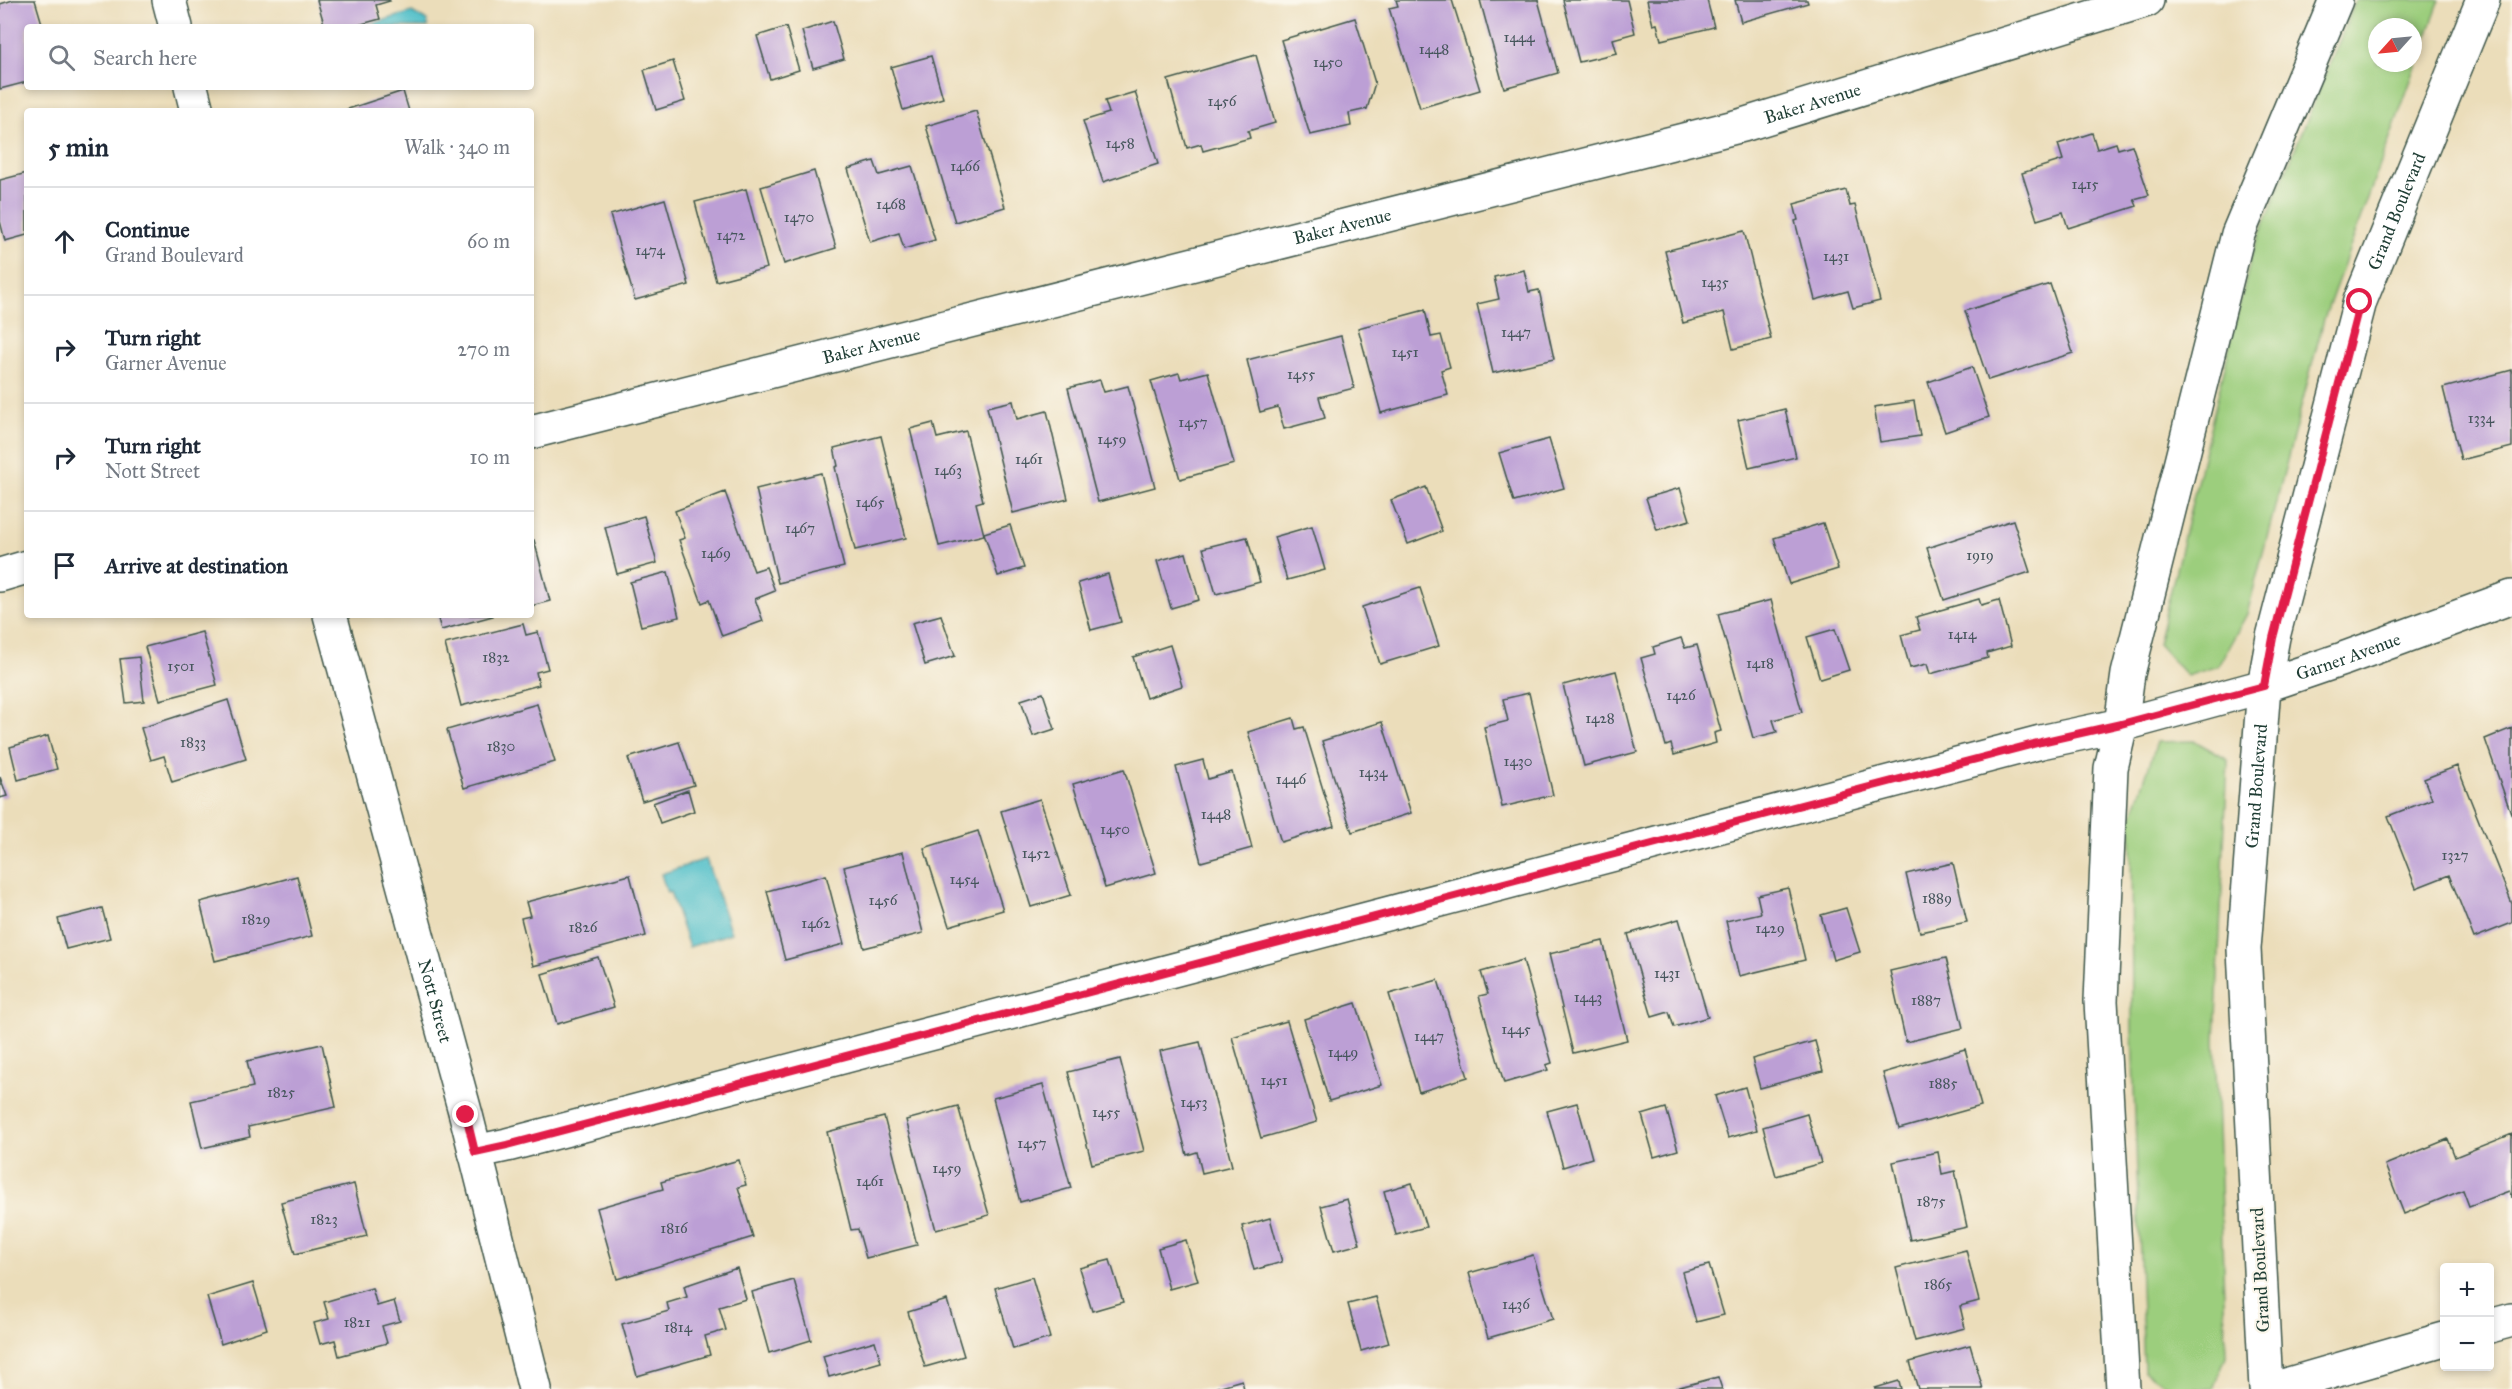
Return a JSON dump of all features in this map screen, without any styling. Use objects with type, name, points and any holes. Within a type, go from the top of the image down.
[{"type":"street","points":[[169,0],[175,24]]},
{"type":"street","name":"Baker Avenue","points":[[534,431],[1743,125],[2148,0]]},
{"type":"street","points":[[2123,1389],[2101,1000],[2111,768],[2121,724],[2128,674],[2238,234],[2336,0]]},
{"type":"street","name":"Grand Boulevard","points":[[2266,1389],[2244,949],[2264,686],[2273,638],[2360,302],[2483,0]]},
{"type":"street","points":[[192,90],[196,108]]},
{"type":"street","points":[[0,575],[24,568]]},
{"type":"street","name":"Garner Avenue","points":[[475,1152],[2041,742],[2121,724],[2264,686],[2512,597]]},
{"type":"street","name":"Nott Street","points":[[331,618],[475,1152],[535,1389]]},
{"type":"street","points":[[2494,1325],[2512,1320]]},
{"type":"street","points":[[2272,1389],[2440,1340]]},
{"type":"green space","points":[[2356,0],[2440,0],[2422,50],[2422,18],[2368,18],[2368,72],[2414,72],[2324,319],[2247,614],[2218,666],[2187,676],[2158,644],[2252,254]]},
{"type":"green space","points":[[2195,741],[2228,760],[2215,1039],[2226,1356],[2213,1389],[2172,1389],[2144,1371],[2132,1032],[2131,820],[2157,742]]},
{"type":"water","points":[[412,12],[427,21],[428,24],[371,24]]},
{"type":"water","points":[[706,859],[731,933],[689,947],[670,892],[667,893],[661,874]]},
{"type":"building","points":[[13,0],[35,0],[42,24],[24,24],[24,83],[0,89],[0,4]]},
{"type":"building","points":[[317,0],[390,1],[376,5],[380,19],[362,24],[324,24]]},
{"type":"building","points":[[1396,0],[1452,0],[1480,90],[1420,108],[1389,8],[1398,6]]},
{"type":"building","points":[[1480,0],[1538,0],[1558,73],[1504,88]]},
{"type":"building","points":[[1563,0],[1627,0],[1635,33],[1613,39],[1617,53],[1579,62]]},
{"type":"building","points":[[1647,0],[1707,0],[1714,27],[1661,40],[1657,24],[1653,25]]},
{"type":"building","points":[[1735,0],[1807,0],[1808,3],[1741,22]]},
{"type":"building","points":[[1355,18],[1375,83],[1367,109],[1349,113],[1351,126],[1310,135],[1281,40]]},
{"type":"building","points":[[833,21],[844,59],[813,68],[802,31]]},
{"type":"building","points":[[786,27],[799,70],[770,79],[757,36]]},
{"type":"building","points":[[1256,55],[1275,123],[1248,131],[1250,138],[1203,151],[1201,144],[1187,148],[1168,80]]},
{"type":"building","points":[[931,56],[943,98],[903,110],[891,67]]},
{"type":"building","points":[[673,61],[685,101],[656,110],[644,70]]},
{"type":"building","points":[[403,91],[408,108],[351,108]]},
{"type":"building","points":[[1135,92],[1158,164],[1103,182],[1083,121],[1109,113],[1105,101]]},
{"type":"building","points":[[976,111],[1005,207],[955,222],[926,126]]},
{"type":"building","points":[[2092,133],[2097,149],[2116,143],[2118,149],[2132,145],[2149,195],[2134,199],[2137,206],[2068,228],[2063,212],[2037,220],[2022,173],[2063,160],[2058,144]]},
{"type":"building","points":[[874,161],[879,175],[912,166],[935,240],[904,249],[899,233],[870,242],[848,169]]},
{"type":"building","points":[[814,171],[836,248],[784,264],[761,187]]},
{"type":"building","points":[[24,174],[24,236],[5,241],[0,221],[0,180]]},
{"type":"building","points":[[746,189],[767,268],[716,281],[695,202]]},
{"type":"building","points":[[1846,190],[1850,206],[1855,205],[1880,301],[1853,308],[1848,291],[1815,300],[1795,221],[1798,220],[1794,204]]},
{"type":"building","points":[[665,199],[689,285],[635,300],[610,215]]},
{"type":"building","points":[[1744,231],[1771,339],[1733,349],[1724,312],[1683,323],[1665,251]]},
{"type":"building","points":[[1524,270],[1529,292],[1539,290],[1554,359],[1493,373],[1477,304],[1499,299],[1494,277]]},
{"type":"building","points":[[2050,284],[2073,353],[1988,380],[1965,311]]},
{"type":"building","points":[[1425,310],[1431,337],[1441,335],[1450,367],[1441,370],[1448,395],[1381,413],[1358,328]]},
{"type":"building","points":[[1341,336],[1354,388],[1319,397],[1325,418],[1284,429],[1278,407],[1260,412],[1247,360]]},
{"type":"building","points":[[1972,367],[1989,417],[1945,432],[1928,382]]},
{"type":"building","points":[[2512,370],[2512,447],[2461,460],[2443,388]]},
{"type":"building","points":[[1208,372],[1234,464],[1180,479],[1151,381],[1179,373],[1181,379]]},
{"type":"building","points":[[1100,380],[1104,392],[1128,386],[1155,487],[1098,502],[1068,388]]},
{"type":"building","points":[[1013,401],[1017,419],[1047,411],[1068,499],[1013,513],[987,407]]},
{"type":"building","points":[[1914,401],[1920,436],[1880,442],[1874,407]]},
{"type":"building","points":[[1785,409],[1796,457],[1749,468],[1738,420]]},
{"type":"building","points":[[933,423],[937,438],[966,431],[983,501],[976,503],[984,535],[939,546],[910,429]]},
{"type":"building","points":[[881,436],[906,538],[855,550],[835,467],[838,466],[834,448]]},
{"type":"building","points":[[1549,439],[1564,488],[1514,502],[1499,453]]},
{"type":"building","points":[[821,473],[844,567],[778,583],[756,489]]},
{"type":"building","points":[[1426,487],[1442,531],[1408,544],[1391,500]]},
{"type":"building","points":[[1680,488],[1690,520],[1657,530],[1646,498]]},
{"type":"building","points":[[725,492],[754,571],[766,567],[775,591],[755,599],[763,621],[722,636],[709,600],[702,603],[679,540],[685,538],[675,511]]},
{"type":"building","points":[[644,516],[657,563],[617,574],[605,527]]},
{"type":"building","points":[[2013,520],[2030,572],[1944,600],[1927,548]]},
{"type":"building","points":[[1823,523],[1838,569],[1789,584],[1774,538]]},
{"type":"building","points":[[1010,525],[1024,568],[998,576],[984,533]]},
{"type":"building","points":[[1312,526],[1325,570],[1287,580],[1274,537]]},
{"type":"building","points":[[1247,537],[1260,582],[1216,594],[1203,548]]},
{"type":"building","points":[[534,540],[550,601],[534,605]]},
{"type":"building","points":[[1186,553],[1199,600],[1171,608],[1157,561]]},
{"type":"building","points":[[668,572],[679,617],[641,626],[630,582]]},
{"type":"building","points":[[1108,574],[1121,622],[1091,630],[1078,583]]},
{"type":"building","points":[[1420,588],[1439,646],[1380,664],[1362,607]]},
{"type":"building","points":[[1979,599],[1981,605],[1999,600],[2011,646],[1987,653],[1988,658],[1930,674],[1927,664],[1910,668],[1901,635],[1920,630],[1916,617]]},
{"type":"building","points":[[1771,600],[1802,712],[1773,720],[1777,732],[1753,738],[1718,614]]},
{"type":"building","points":[[941,615],[955,656],[925,665],[912,623]]},
{"type":"building","points":[[438,618],[486,618],[441,630]]},
{"type":"building","points":[[523,624],[526,635],[538,632],[548,669],[536,672],[539,685],[461,706],[445,644]]},
{"type":"building","points":[[1835,629],[1849,670],[1820,679],[1807,637]]},
{"type":"building","points":[[202,632],[217,685],[160,700],[145,647]]},
{"type":"building","points":[[1681,638],[1685,648],[1697,645],[1721,731],[1714,733],[1716,743],[1674,755],[1671,744],[1666,746],[1641,658],[1655,654],[1653,647]]},
{"type":"building","points":[[1170,645],[1182,686],[1146,698],[1133,657]]},
{"type":"building","points":[[139,657],[144,701],[126,703],[120,659]]},
{"type":"building","points":[[1616,671],[1637,752],[1584,766],[1563,685]]},
{"type":"building","points":[[1043,693],[1055,729],[1033,736],[1021,700]]},
{"type":"building","points":[[1529,693],[1553,795],[1502,807],[1484,727],[1508,721],[1503,699]]},
{"type":"building","points":[[228,700],[246,759],[172,782],[164,756],[151,760],[141,728]]},
{"type":"building","points":[[537,704],[555,762],[464,788],[447,730]]},
{"type":"building","points":[[1293,718],[1296,729],[1304,727],[1334,826],[1281,842],[1248,732]]},
{"type":"building","points":[[1382,722],[1411,813],[1352,832],[1322,741]]},
{"type":"building","points":[[2512,728],[2512,816],[2485,739]]},
{"type":"building","points":[[48,736],[57,769],[18,780],[10,747]]},
{"type":"building","points":[[679,742],[694,785],[642,801],[628,758]]},
{"type":"building","points":[[1203,760],[1208,779],[1232,772],[1252,848],[1201,862],[1176,767]]},
{"type":"building","points":[[2457,766],[2512,904],[2512,923],[2474,938],[2449,875],[2416,888],[2388,816],[2432,799],[2424,779]]},
{"type":"building","points":[[1124,769],[1156,873],[1105,888],[1073,784]]},
{"type":"building","points":[[0,777],[7,796],[0,798]]},
{"type":"building","points":[[688,790],[694,811],[660,823],[653,803]]},
{"type":"building","points":[[1040,799],[1071,895],[1031,907],[1001,811]]},
{"type":"building","points":[[978,831],[1003,910],[949,926],[924,848]]},
{"type":"building","points":[[903,852],[923,933],[864,948],[844,867]]},
{"type":"building","points":[[1953,863],[1967,922],[1920,932],[1906,874]]},
{"type":"building","points":[[630,875],[646,936],[533,966],[521,918],[530,916],[526,902]]},
{"type":"building","points":[[826,875],[844,944],[785,960],[767,891]]},
{"type":"building","points":[[297,876],[312,936],[215,961],[200,902]]},
{"type":"building","points":[[1788,888],[1805,960],[1739,976],[1726,921],[1761,913],[1757,895]]},
{"type":"building","points":[[102,908],[110,938],[66,949],[58,919]]},
{"type":"building","points":[[1846,908],[1860,952],[1833,960],[1821,915]]},
{"type":"building","points":[[1679,919],[1708,1017],[1674,1027],[1669,1012],[1652,1017],[1628,934]]},
{"type":"building","points":[[1603,941],[1627,1040],[1573,1053],[1549,954]]},
{"type":"building","points":[[598,957],[614,1007],[557,1024],[542,974]]},
{"type":"building","points":[[1946,958],[1963,1028],[1906,1042],[1890,971]]},
{"type":"building","points":[[1523,960],[1552,1063],[1546,1065],[1548,1070],[1504,1083],[1479,996],[1488,994],[1481,972]]},
{"type":"building","points":[[1438,980],[1468,1077],[1419,1092],[1389,994]]},
{"type":"building","points":[[1356,1003],[1382,1085],[1329,1101],[1304,1019]]},
{"type":"building","points":[[1287,1021],[1317,1122],[1261,1138],[1232,1037]]},
{"type":"building","points":[[1815,1041],[1823,1071],[1760,1088],[1752,1059]]},
{"type":"building","points":[[1200,1042],[1232,1166],[1202,1173],[1197,1152],[1187,1155],[1160,1051]]},
{"type":"building","points":[[322,1044],[336,1107],[248,1127],[250,1137],[202,1148],[191,1101],[253,1087],[247,1061]]},
{"type":"building","points":[[1965,1049],[1981,1106],[1899,1129],[1883,1073]]},
{"type":"building","points":[[1120,1059],[1144,1151],[1092,1164],[1068,1072]]},
{"type":"building","points":[[1043,1085],[1071,1188],[1020,1202],[993,1098]]},
{"type":"building","points":[[1745,1087],[1757,1130],[1728,1138],[1715,1096]]},
{"type":"building","points":[[1577,1103],[1592,1158],[1563,1167],[1547,1111]]},
{"type":"building","points":[[958,1106],[989,1215],[936,1230],[906,1120]]},
{"type":"building","points":[[1666,1108],[1678,1150],[1654,1157],[1642,1115]]},
{"type":"building","points":[[1807,1114],[1821,1163],[1776,1176],[1763,1127]]},
{"type":"building","points":[[884,1117],[917,1245],[866,1258],[858,1229],[851,1230],[827,1132]]},
{"type":"building","points":[[2512,1134],[2512,1198],[2509,1191],[2469,1206],[2463,1190],[2404,1214],[2385,1165],[2448,1139],[2455,1157]]},
{"type":"building","points":[[1938,1152],[1942,1174],[1955,1171],[1967,1227],[1910,1240],[1893,1162]]},
{"type":"building","points":[[739,1160],[746,1185],[738,1187],[753,1237],[617,1279],[597,1208],[663,1189],[661,1182]]},
{"type":"building","points":[[1412,1183],[1426,1227],[1396,1235],[1384,1191]]},
{"type":"building","points":[[354,1184],[367,1236],[295,1254],[281,1202]]},
{"type":"building","points":[[1347,1199],[1360,1244],[1334,1251],[1321,1206]]},
{"type":"building","points":[[1270,1218],[1282,1262],[1254,1270],[1242,1226]]},
{"type":"building","points":[[1186,1240],[1198,1281],[1169,1289],[1158,1248]]},
{"type":"building","points":[[1966,1250],[1979,1301],[1960,1306],[1965,1328],[1915,1341],[1896,1268]]},
{"type":"building","points":[[1533,1255],[1553,1319],[1488,1338],[1469,1273]]},
{"type":"building","points":[[1110,1260],[1123,1302],[1092,1311],[1079,1268]]},
{"type":"building","points":[[1709,1265],[1724,1315],[1696,1322],[1682,1272]]},
{"type":"building","points":[[737,1268],[746,1299],[719,1307],[726,1330],[705,1336],[710,1355],[637,1376],[622,1324],[669,1311],[667,1303],[687,1297],[684,1286]]},
{"type":"building","points":[[1032,1277],[1050,1338],[1013,1349],[995,1288]]},
{"type":"building","points":[[794,1280],[811,1340],[769,1353],[752,1292]]},
{"type":"building","points":[[253,1283],[267,1329],[221,1344],[207,1297]]},
{"type":"building","points":[[372,1288],[377,1306],[394,1301],[400,1321],[382,1326],[387,1343],[339,1356],[335,1340],[320,1344],[314,1323],[329,1319],[324,1302]]},
{"type":"building","points":[[1376,1297],[1389,1343],[1361,1351],[1348,1304]]},
{"type":"building","points":[[947,1300],[964,1356],[925,1367],[908,1312]]},
{"type":"building","points":[[875,1341],[881,1362],[829,1377],[823,1356]]},
{"type":"building","points":[[1970,1345],[1983,1389],[1918,1389],[1910,1362]]},
{"type":"building","points":[[1718,1377],[1722,1389],[1676,1388]]},
{"type":"building","points":[[1242,1380],[1244,1389],[1214,1389],[1214,1388]]},
{"type":"building","points":[[1899,1381],[1901,1389],[1875,1389],[1875,1388]]},
{"type":"route","points":[[466,1115],[475,1152],[507,1145],[2041,742],[2121,724],[2264,686],[2273,638],[2360,302]]}]
